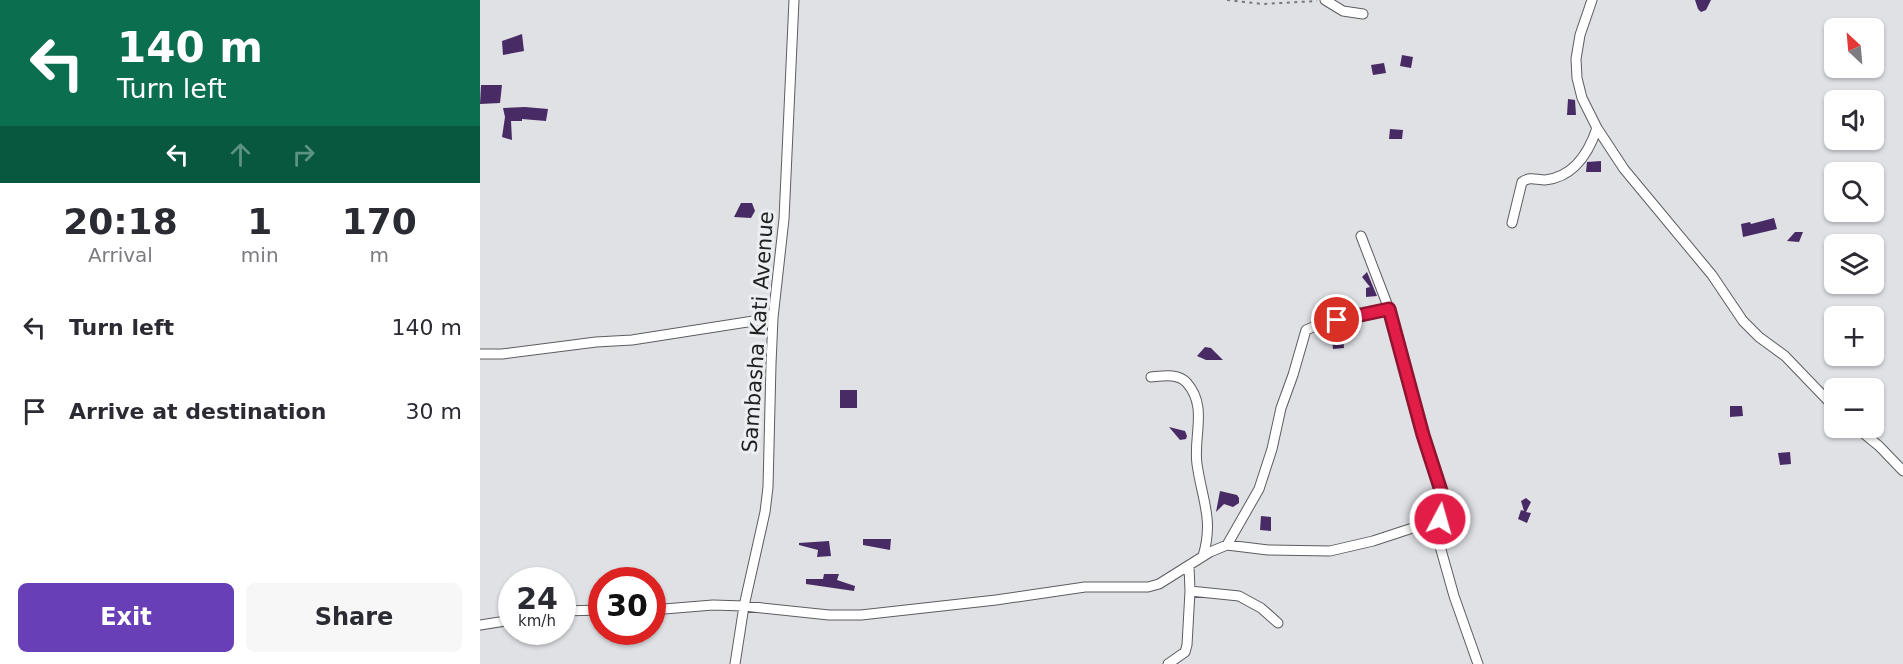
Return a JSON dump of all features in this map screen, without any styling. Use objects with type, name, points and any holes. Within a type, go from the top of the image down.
[{"type":"street","name":"Sambasha Kati Avenue","points":[[735,664],[744,606],[766,504],[773,318],[784,219],[794,0]]},
{"type":"street","points":[[1325,0],[1343,11],[1363,14]]},
{"type":"street","points":[[1592,1],[1580,35],[1576,78],[1582,98],[1597,128],[1624,169],[1712,275],[1743,321],[1759,337],[1785,356],[1824,397]]},
{"type":"street","points":[[1512,223],[1522,182],[1530,178],[1547,180],[1568,171],[1587,153],[1597,128]]},
{"type":"street","points":[[1361,236],[1389,309],[1423,435],[1444,500],[1444,520],[1436,532],[1454,596],[1478,664]]},
{"type":"street","points":[[1227,545],[1259,489],[1272,449],[1281,408],[1306,330],[1325,322],[1389,309]]},
{"type":"street","points":[[480,354],[502,354],[596,342],[632,340],[773,318]]},
{"type":"street","points":[[1151,377],[1171,376],[1185,380],[1197,404],[1200,418],[1196,463],[1209,524],[1203,556]]},
{"type":"street","points":[[1869,438],[1903,471]]},
{"type":"street","points":[[666,609],[713,605],[829,615],[861,615],[996,600],[1085,587],[1154,586],[1203,556],[1227,545],[1268,550],[1330,551],[1373,541],[1437,520],[1444,520]]},
{"type":"street","points":[[1168,664],[1185,652],[1187,645],[1189,566]]},
{"type":"street","points":[[1190,591],[1239,596],[1251,601],[1278,623]]},
{"type":"street","points":[[480,624],[498,622]]},
{"type":"path","points":[[1227,0],[1271,4],[1325,0]]},
{"type":"building","points":[[1695,0],[1711,0],[1706,10],[1701,12]]},
{"type":"building","points":[[522,34],[524,51],[503,55],[502,41]]},
{"type":"building","points":[[1402,55],[1413,57],[1411,68],[1400,66]]},
{"type":"building","points":[[1384,63],[1386,73],[1373,75],[1371,65]]},
{"type":"building","points":[[481,85],[502,85],[500,103],[480,104]]},
{"type":"building","points":[[1568,99],[1575,100],[1576,115],[1567,115]]},
{"type":"building","points":[[503,108],[548,109],[546,121],[522,119],[522,121],[511,121],[512,140],[502,137],[505,117]]},
{"type":"building","points":[[1390,129],[1403,130],[1402,139],[1389,139]]},
{"type":"building","points":[[1601,161],[1601,172],[1586,172],[1587,162]]},
{"type":"building","points":[[741,203],[752,203],[755,211],[751,218],[734,217]]},
{"type":"building","points":[[1774,218],[1777,229],[1743,237],[1741,224]]},
{"type":"building","points":[[1795,232],[1803,232],[1799,242],[1787,241]]},
{"type":"building","points":[[1367,272],[1377,296],[1366,297],[1366,288],[1370,287],[1362,277]]},
{"type":"building","points":[[1343,336],[1344,348],[1333,349],[1332,337]]},
{"type":"building","points":[[1205,347],[1211,348],[1223,360],[1206,360],[1197,356]]},
{"type":"building","points":[[840,390],[857,390],[857,408],[840,408]]},
{"type":"building","points":[[1730,406],[1742,406],[1743,416],[1730,417]]},
{"type":"building","points":[[1169,427],[1185,431],[1186,439],[1180,440]]},
{"type":"building","points":[[1790,452],[1791,464],[1780,465],[1778,453]]},
{"type":"building","points":[[1220,491],[1237,495],[1239,503],[1233,507],[1224,504],[1216,512]]},
{"type":"building","points":[[1526,498],[1531,502],[1526,512],[1531,513],[1527,523],[1518,519],[1521,510],[1524,511],[1521,501]]},
{"type":"building","points":[[1261,516],[1271,517],[1271,531],[1260,530]]},
{"type":"building","points":[[863,539],[891,539],[890,550],[863,545]]},
{"type":"building","points":[[829,541],[831,556],[817,557],[818,550],[799,545],[799,543]]},
{"type":"building","points":[[824,574],[839,574],[837,580],[855,586],[854,591],[806,584],[806,579],[823,579]]},
{"type":"route","points":[[1337,320],[1389,309],[1423,435],[1444,500],[1446,511],[1444,520],[1440,519]]}]
